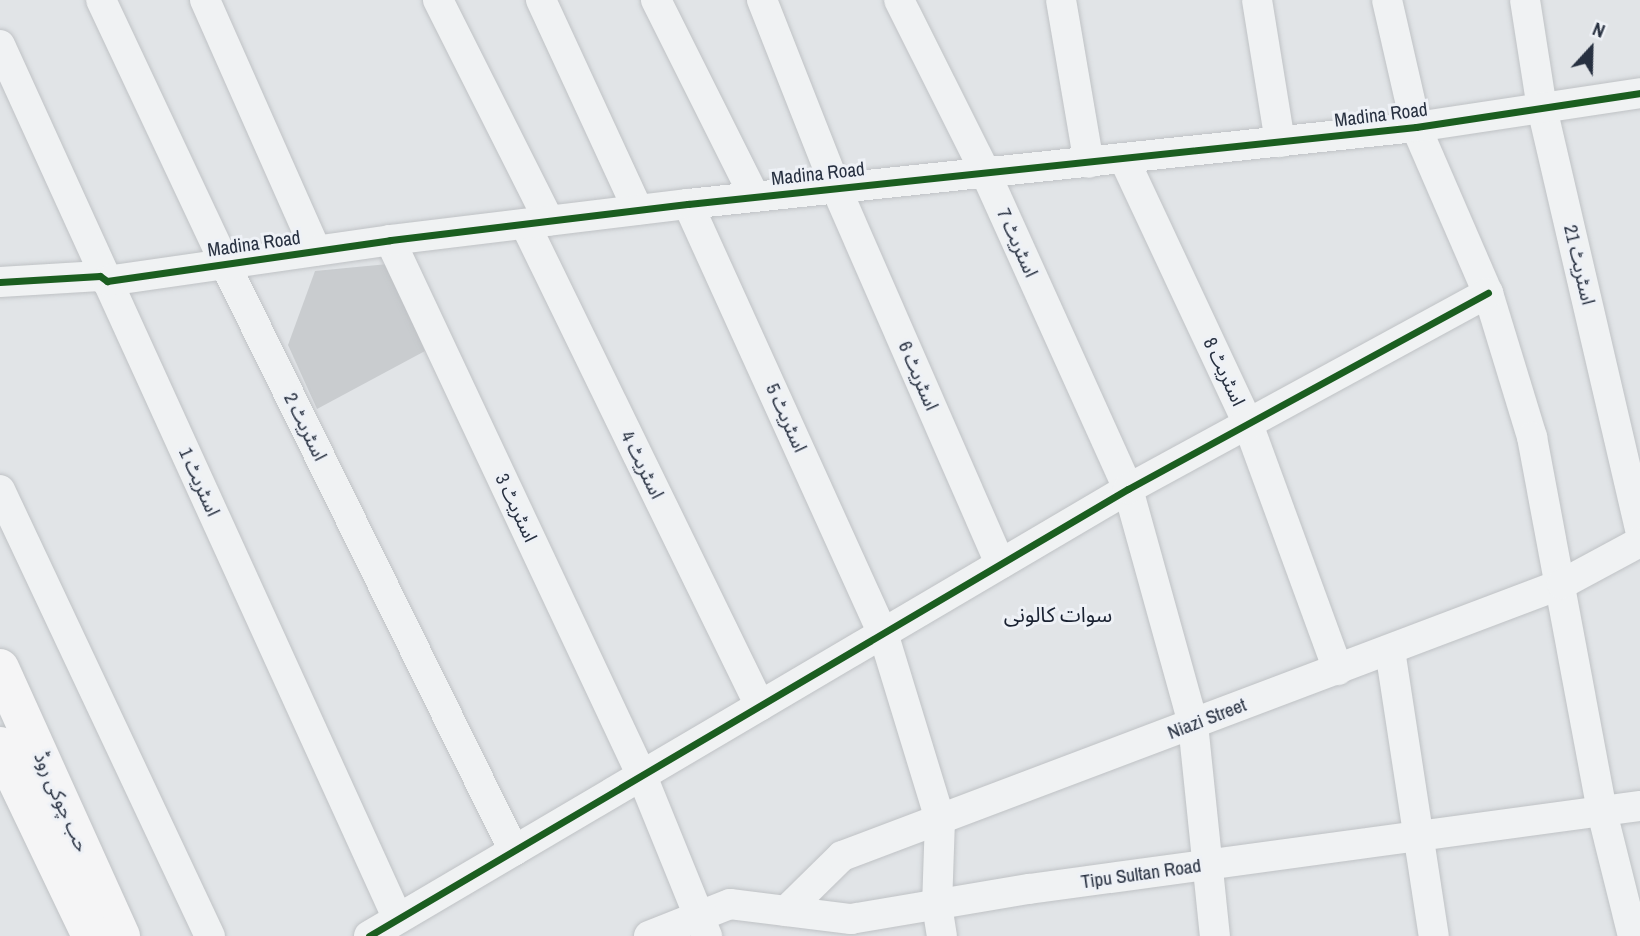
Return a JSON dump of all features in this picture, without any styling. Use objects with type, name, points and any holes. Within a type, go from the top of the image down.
[{"type":"highway","name":"حب چوکی روڈ","points":[[0,668],[121,936]]},
{"type":"highway","name":"حب چوکی روڈ","points":[[0,746],[91,936]]},
{"type":"street","name":"اسٹریٹ 2","points":[[101,0],[225,264],[514,850]]},
{"type":"street","points":[[205,0],[316,251]]},
{"type":"street","name":"اسٹریٹ 4","points":[[439,0],[537,222],[760,706]]},
{"type":"street","points":[[541,0],[638,209]]},
{"type":"street","points":[[656,0],[754,196]]},
{"type":"street","name":"اسٹریٹ 6","points":[[762,0],[836,188],[1000,564]]},
{"type":"street","name":"اسٹریٹ 7","points":[[899,0],[986,174],[1128,489],[1194,724],[1215,936]]},
{"type":"street","points":[[1061,0],[1089,163]]},
{"type":"street","points":[[1257,0],[1280,142]]},
{"type":"street","points":[[1387,0],[1416,127],[1488,293],[1532,438],[1562,584],[1602,812],[1633,936]]},
{"type":"street","name":"اسٹریٹ 21","points":[[1525,0],[1542,108],[1640,529]]},
{"type":"street","name":"اسٹریٹ 1","points":[[0,45],[398,919]]},
{"type":"street","name":"Madina Road","points":[[0,282],[100,276],[107,281],[390,240],[638,209],[1416,127],[1640,93]]},
{"type":"street","name":"اسٹریٹ 8","points":[[1124,159],[1248,424],[1338,670]]},
{"type":"street","name":"اسٹریٹ 5","points":[[688,204],[883,633],[940,820],[937,905],[942,936]]},
{"type":"street","name":"اسٹریٹ 3","points":[[390,240],[642,776],[704,926]]},
{"type":"street","points":[[369,936],[1128,489],[1488,293]]},
{"type":"street","points":[[0,490],[210,936]]},
{"type":"street","name":"Niazi Street","points":[[786,911],[842,856],[1562,584],[1640,542]]},
{"type":"street","points":[[1391,650],[1434,936]]},
{"type":"street","name":"Tipu Sultan Road","points":[[649,936],[704,926],[730,904],[851,919],[1210,865],[1640,806]]},
{"type":"building","points":[[388,264],[425,351],[317,409],[288,345],[315,271]]},
{"type":"cycle path","points":[[0,282],[100,276],[107,281],[390,240],[688,204],[1416,127],[1640,93]]},
{"type":"cycle path","points":[[369,936],[1128,489],[1488,293]]},
{"type":"district","name":"سوات کالونی","points":[[1058,615]]}]
